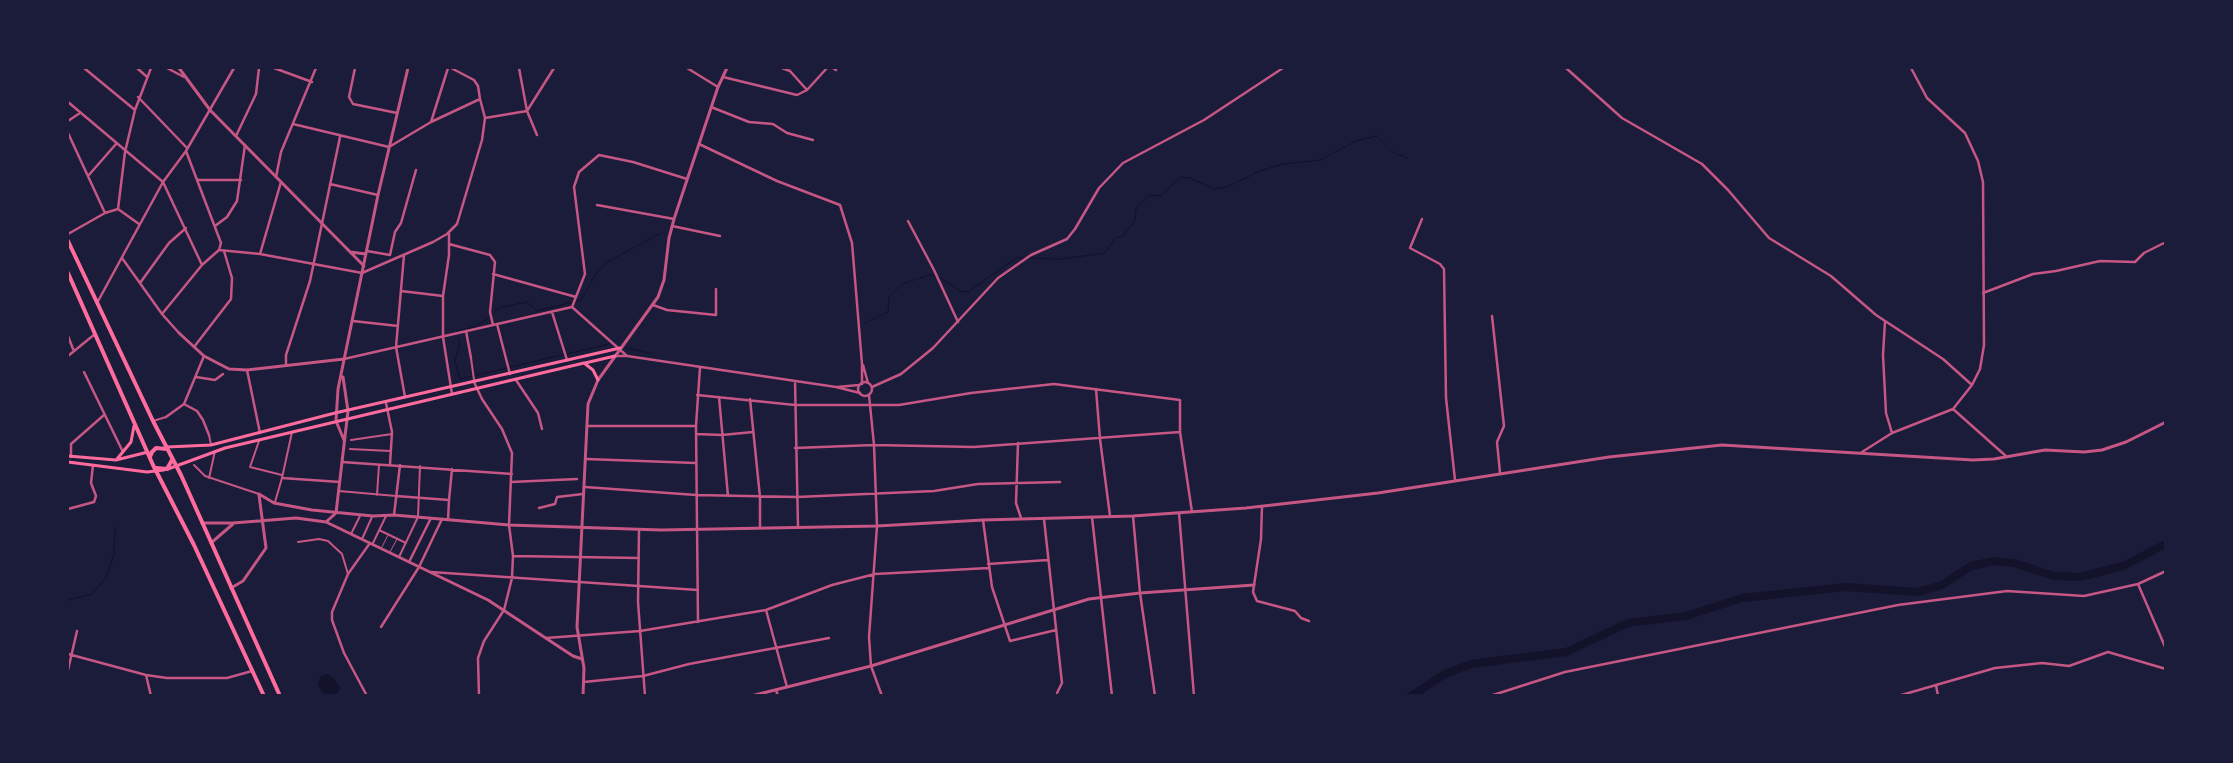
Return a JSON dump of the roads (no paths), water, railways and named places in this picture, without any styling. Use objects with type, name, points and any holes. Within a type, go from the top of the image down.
[{"type":"highway","points":[[68,241],[166,448],[177,466],[210,544],[280,696]]},
{"type":"highway","points":[[68,273],[131,410],[153,465],[264,696]]},
{"type":"highway","points":[[150,458],[154,450],[166,448]]},
{"type":"highway","points":[[153,465],[157,469],[165,470],[172,464],[172,457]]},
{"type":"main road","points":[[166,448],[211,445],[474,380],[567,358],[620,348]]},
{"type":"main road","points":[[68,462],[156,471],[165,470],[215,451],[615,356]]},
{"type":"main road","points":[[584,363],[598,380]]},
{"type":"main road","points":[[116,460],[131,442],[135,429],[131,410]]},
{"type":"main road","points":[[69,457],[116,460],[154,450]]},
{"type":"street","points":[[84,68],[135,110]]},
{"type":"street","points":[[137,68],[146,76]]},
{"type":"street","points":[[118,209],[125,152],[138,97],[151,68]]},
{"type":"street","points":[[167,68],[184,77]]},
{"type":"street","points":[[179,68],[210,110],[364,266]]},
{"type":"street","points":[[97,303],[163,182],[187,149],[234,68]]},
{"type":"street","points":[[236,136],[256,94],[259,68]]},
{"type":"street","points":[[274,68],[312,82]]},
{"type":"street","points":[[276,177],[281,152],[312,82],[316,68]]},
{"type":"street","points":[[355,68],[350,101],[356,105],[398,112]]},
{"type":"street","points":[[344,440],[336,421],[335,413],[338,389],[378,195],[408,68]]},
{"type":"street","points":[[219,250],[260,254],[362,273],[449,232],[457,224],[482,140],[485,118],[474,80],[450,68],[431,122]]},
{"type":"street","points":[[518,68],[527,111],[537,135]]},
{"type":"street","points":[[485,118],[527,111],[554,68]]},
{"type":"street","points":[[687,68],[718,87]]},
{"type":"street","points":[[583,696],[584,682],[578,636],[579,559],[585,494],[588,404],[598,380],[653,305],[664,280],[674,218],[718,87],[727,68]]},
{"type":"street","points":[[782,68],[790,71],[807,90]]},
{"type":"street","points":[[723,77],[792,94],[802,94],[828,68]]},
{"type":"street","points":[[882,696],[872,666],[870,620],[875,574],[877,526],[872,405],[869,395],[872,387],[908,368],[933,348],[998,278],[1031,255],[1067,239],[1081,220],[1098,188],[1123,162],[1204,120],[1283,68]]},
{"type":"street","points":[[1566,68],[1622,118],[1702,164],[1728,190],[1769,238],[1831,276],[1885,321],[1943,359],[1972,384]]},
{"type":"street","points":[[1862,452],[1892,433],[1953,409],[1972,384],[1983,360],[1984,196],[1978,161],[1965,133],[1927,98],[1911,68]]},
{"type":"street","points":[[138,97],[187,149],[221,243],[219,250],[202,265],[162,314]]},
{"type":"street","points":[[293,124],[340,137],[390,147],[431,122],[480,99]]},
{"type":"street","points":[[68,102],[125,152],[163,182],[202,265]]},
{"type":"street","points":[[712,108],[749,122],[773,124],[787,132],[813,140]]},
{"type":"street","points":[[68,121],[80,113]]},
{"type":"street","points":[[68,133],[105,213]]},
{"type":"street","points":[[286,364],[286,355],[314,263],[340,137]]},
{"type":"street","points":[[88,176],[116,144]]},
{"type":"street","points":[[699,144],[785,184],[840,205],[852,243],[862,364],[860,393]]},
{"type":"street","points":[[215,226],[234,208],[241,180],[244,145]]},
{"type":"street","points":[[572,307],[585,274],[574,187],[579,172],[599,155],[687,179]]},
{"type":"street","points":[[392,259],[390,255],[395,232],[401,223],[416,170]]},
{"type":"street","points":[[197,180],[241,180]]},
{"type":"street","points":[[260,254],[281,182]]},
{"type":"street","points":[[330,184],[378,195]]},
{"type":"street","points":[[597,205],[674,218]]},
{"type":"street","points":[[68,234],[105,213],[118,209]]},
{"type":"street","points":[[118,209],[139,224]]},
{"type":"street","points":[[1422,219],[1410,248],[1444,268],[1446,398],[1455,480]]},
{"type":"street","points":[[908,221],[934,270],[958,322]]},
{"type":"street","points":[[672,226],[720,236]]},
{"type":"street","points":[[140,283],[169,243],[186,228]]},
{"type":"street","points":[[449,232],[443,296],[443,337],[452,394]]},
{"type":"street","points":[[1983,293],[2033,274],[2100,261],[2136,262],[2144,253],[2166,242]]},
{"type":"street","points":[[449,244],[490,255],[494,262],[490,312],[493,325]]},
{"type":"street","points":[[194,347],[231,299],[232,278],[224,250]]},
{"type":"street","points":[[350,252],[390,255]]},
{"type":"street","points":[[404,254],[396,347],[406,398]]},
{"type":"street","points":[[122,258],[162,314],[178,332],[204,356],[229,369],[248,370],[286,364],[344,359],[572,307]]},
{"type":"street","points":[[493,274],[576,297]]},
{"type":"street","points":[[653,305],[667,310],[716,315],[716,289]]},
{"type":"street","points":[[401,291],[443,296]]},
{"type":"street","points":[[572,307],[627,356]]},
{"type":"street","points":[[552,312],[567,358]]},
{"type":"street","points":[[1492,316],[1504,426],[1497,442],[1500,473]]},
{"type":"street","points":[[353,321],[398,326]]},
{"type":"street","points":[[1885,321],[1883,355],[1886,413],[1892,433]]},
{"type":"street","points":[[497,324],[509,372]]},
{"type":"street","points":[[466,331],[476,388],[502,429],[512,453],[509,526],[513,556],[512,578],[504,610],[484,641],[478,658],[479,696]]},
{"type":"street","points":[[68,356],[73,349],[96,333]]},
{"type":"street","points":[[68,336],[73,349]]},
{"type":"street","points":[[153,421],[166,417],[184,404],[204,356]]},
{"type":"street","points":[[615,356],[627,356],[836,387],[860,393],[863,396],[869,395]]},
{"type":"street","points":[[862,364],[868,383],[872,387]]},
{"type":"street","points":[[698,622],[696,426],[700,367]]},
{"type":"street","points":[[248,370],[260,433]]},
{"type":"street","points":[[84,372],[123,453]]},
{"type":"street","points":[[196,377],[215,380],[223,374]]},
{"type":"street","points":[[326,522],[336,513],[348,410],[342,376]]},
{"type":"street","points":[[516,380],[538,413],[542,429]]},
{"type":"street","points":[[794,381],[798,527]]},
{"type":"street","points":[[836,387],[868,383]]},
{"type":"street","points":[[697,395],[795,405],[872,405],[914,403],[1019,386],[1054,384],[1180,400],[1180,432],[1192,512]]},
{"type":"street","points":[[1096,388],[1100,439],[1110,517]]},
{"type":"street","points":[[719,397],[728,496]]},
{"type":"street","points":[[750,399],[760,497],[760,528]]},
{"type":"street","points":[[386,403],[392,434],[390,464]]},
{"type":"street","points":[[184,404],[197,412],[204,420],[211,445]]},
{"type":"street","points":[[1953,409],[2007,457]]},
{"type":"street","points":[[69,457],[71,444],[104,415]]},
{"type":"street","points":[[194,465],[209,478],[259,494],[274,503],[336,513],[373,516],[387,514],[509,526],[582,529],[639,530],[877,526],[1021,518],[1133,516],[1262,506],[1378,493],[1609,457],[1722,445],[1973,460],[2007,457],[2034,451],[2073,453],[2102,450],[2126,442],[2166,422]]},
{"type":"street","points":[[587,426],[696,426]]},
{"type":"street","points":[[274,503],[292,432]]},
{"type":"street","points":[[696,434],[722,435],[753,432]]},
{"type":"street","points":[[795,448],[874,445],[974,447],[1180,432]]},
{"type":"street","points":[[351,440],[392,434]]},
{"type":"street","points":[[259,441],[250,467],[282,477],[340,482]]},
{"type":"street","points":[[1018,444],[1016,503],[1021,518]]},
{"type":"street","points":[[350,449],[391,451]]},
{"type":"street","points":[[209,478],[215,451]]},
{"type":"street","points":[[586,459],[696,463]]},
{"type":"street","points":[[342,462],[420,466],[512,474]]},
{"type":"street","points":[[377,495],[379,464]]},
{"type":"street","points":[[68,508],[94,502],[96,496],[91,483],[93,465]]},
{"type":"street","points":[[394,515],[400,465]]},
{"type":"street","points":[[399,558],[418,517],[420,466]]},
{"type":"street","points":[[448,520],[452,469]]},
{"type":"street","points":[[511,482],[577,479]]},
{"type":"street","points":[[585,487],[696,495],[797,497],[934,490],[978,484],[1060,482]]},
{"type":"street","points":[[339,491],[365,495],[449,500]]},
{"type":"street","points":[[231,588],[243,581],[266,548],[259,494]]},
{"type":"street","points":[[539,508],[546,508],[555,504],[557,497],[585,494]]},
{"type":"street","points":[[1262,506],[1261,539],[1253,592],[1257,601],[1295,611],[1301,618],[1309,621]]},
{"type":"street","points":[[351,534],[364,509]]},
{"type":"street","points":[[1179,513],[1194,696]]},
{"type":"street","points":[[367,696],[344,653],[332,620],[334,603],[348,574],[371,544],[387,514]]},
{"type":"street","points":[[362,540],[373,516]]},
{"type":"street","points":[[1133,516],[1140,593],[1155,696]]},
{"type":"street","points":[[1092,517],[1112,696]]},
{"type":"street","points":[[201,523],[233,524],[262,519],[302,518],[326,522],[504,610],[573,656],[582,659]]},
{"type":"street","points":[[409,562],[432,518]]},
{"type":"street","points":[[1044,519],[1062,684],[1057,693]]},
{"type":"street","points":[[380,627],[419,567],[442,520]]},
{"type":"street","points":[[983,520],[992,587],[1010,641],[1056,630]]},
{"type":"street","points":[[210,544],[233,524]]},
{"type":"street","points":[[379,530],[406,543]]},
{"type":"street","points":[[639,530],[638,585],[645,696]]},
{"type":"street","points":[[298,542],[319,539],[328,541],[342,554],[348,574]]},
{"type":"street","points":[[513,556],[579,559],[639,558]]},
{"type":"street","points":[[988,564],[1048,560]]},
{"type":"street","points":[[546,638],[640,631],[766,610],[832,585],[875,574],[989,568]]},
{"type":"street","points":[[1490,696],[1565,672],[1898,605],[2007,591],[2084,596],[2138,584],[2166,570]]},
{"type":"street","points":[[429,572],[698,590]]},
{"type":"street","points":[[2138,584],[2166,649]]},
{"type":"street","points":[[751,696],[872,666],[1004,624],[1101,597],[1254,585]]},
{"type":"street","points":[[766,610],[787,687]]},
{"type":"street","points":[[68,670],[69,654],[77,631]]},
{"type":"street","points":[[584,682],[643,676],[690,664],[830,638]]},
{"type":"street","points":[[1898,696],[1995,668],[2042,663],[2069,666],[2108,652],[2166,669]]},
{"type":"street","points":[[69,654],[146,675],[191,679],[218,678],[253,671]]},
{"type":"street","points":[[146,675],[152,696]]},
{"type":"street","points":[[1936,685],[1938,696]]},
{"type":"street","points":[[776,690],[778,696]]},
{"type":"lane","points":[[381,549],[388,534]]},
{"type":"lane","points":[[390,553],[397,538]]},
{"type":"waterway","points":[[939,277],[960,291],[968,292],[1016,258],[1061,259],[1105,253],[1115,238],[1123,236],[1135,220],[1136,209],[1149,195],[1161,196],[1180,177],[1190,178],[1214,189],[1227,187],[1260,171],[1283,164],[1320,160],[1358,140],[1377,136],[1393,152],[1407,158]]},
{"type":"waterway","points":[[494,313],[498,308],[527,302],[537,311],[581,300],[598,271],[609,261],[661,233]]},
{"type":"waterway","points":[[865,323],[888,312],[889,297],[902,284],[929,275],[935,276]]},
{"type":"waterway","points":[[457,331],[474,327],[489,318]]},
{"type":"waterway","points":[[458,337],[460,343],[455,361],[460,379],[609,344]]},
{"type":"waterway","points":[[626,348],[650,353]]},
{"type":"waterway","points":[[68,600],[92,594],[107,576],[114,554],[115,528]]},
{"type":"waterway","points":[[1411,696],[1445,674],[1471,664],[1566,652],[1628,623],[1686,616],[1742,598],[1845,587],[1918,592],[1942,585],[1971,566],[1994,561],[2014,563],[2054,576],[2080,577],[2123,566],[2166,544]]}]
